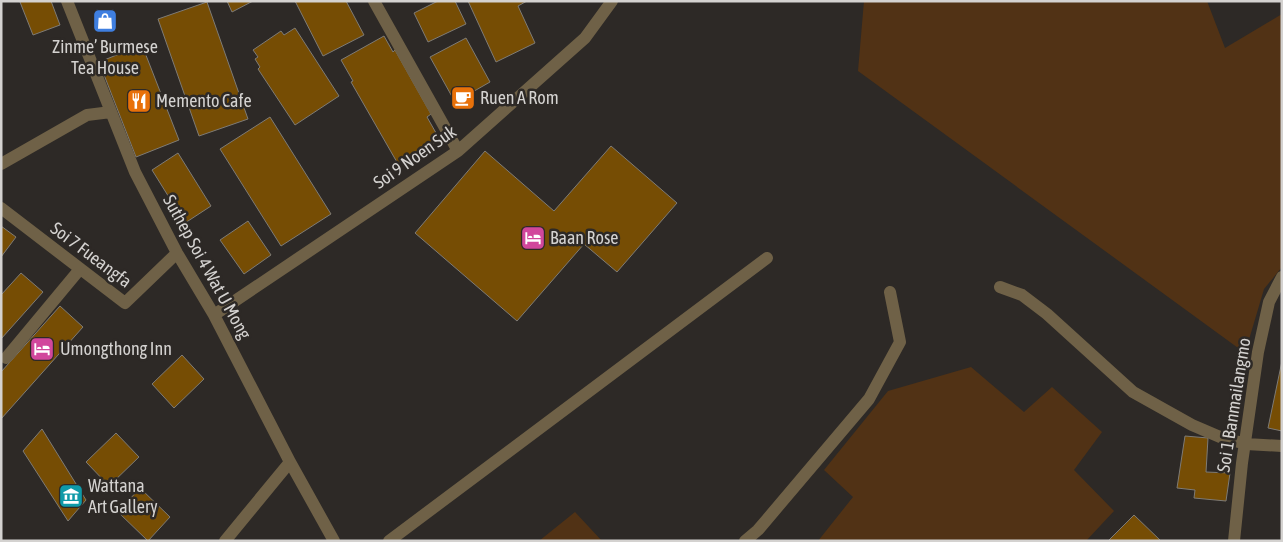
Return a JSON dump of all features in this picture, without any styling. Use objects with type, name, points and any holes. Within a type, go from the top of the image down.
[{"type":"street","name":"Suthep Soi 4 Wat U Mong","points":[[68,1],[135,172],[177,253],[214,315],[290,462],[334,541]]},
{"type":"street","points":[[374,1],[458,150]]},
{"type":"street","name":"Soi 9 Noen Suk","points":[[214,315],[458,150],[585,38],[612,1]]},
{"type":"street","points":[[1,164],[87,114],[111,112]]},
{"type":"street","name":"Soi 7 Fueangfa","points":[[1,208],[124,303],[177,253]]},
{"type":"street","points":[[390,541],[767,258]]},
{"type":"street","points":[[6,358],[80,269]]},
{"type":"street","name":"Soi 1 Banmailangmo","points":[[1234,541],[1242,463],[1258,352],[1269,302],[1282,277]]},
{"type":"street","points":[[1000,287],[1022,295],[1047,314],[1134,392],[1192,425],[1220,437],[1246,444],[1282,446]]},
{"type":"street","points":[[746,541],[758,530],[869,399],[900,342],[890,292]]},
{"type":"street","points":[[225,541],[290,462]]},
{"type":"shaded area","points":[[864,1],[1207,1],[1225,48],[1282,14],[1282,267],[1264,289],[1245,353],[858,71]]},
{"type":"shaded area","points":[[971,367],[1024,412],[1052,387],[1102,432],[1074,470],[1114,511],[1086,541],[818,541],[853,497],[824,470],[888,391]]},
{"type":"shaded area","points":[[575,512],[602,541],[539,541]]},
{"type":"building","points":[[51,1],[60,25],[33,35],[20,2]]},
{"type":"building","points":[[227,1],[253,1],[232,12]]},
{"type":"building","points":[[295,1],[346,1],[364,35],[323,56]]},
{"type":"building","points":[[438,1],[455,1],[466,24],[428,42],[414,13]]},
{"type":"building","points":[[468,1],[527,1],[518,6],[535,43],[496,62]]},
{"type":"building","points":[[207,2],[248,119],[199,136],[158,19]]},
{"type":"building","points":[[295,28],[339,96],[295,125],[258,69],[260,67],[255,59],[258,57],[253,50],[281,31],[284,35]]},
{"type":"building","points":[[384,36],[393,52],[395,50],[431,114],[427,117],[440,140],[398,164],[351,82],[353,81],[341,60]]},
{"type":"building","points":[[466,38],[490,82],[455,102],[430,57]]},
{"type":"building","name":"Memento Cafe","points":[[142,45],[179,140],[136,157],[99,62]]},
{"type":"building","points":[[270,117],[331,214],[281,246],[220,149]]},
{"type":"building","name":"Baan Rose","points":[[611,146],[677,203],[617,272],[584,244],[517,321],[415,233],[485,151],[554,211]]},
{"type":"building","points":[[178,153],[211,206],[185,223],[152,170]]},
{"type":"building","points":[[248,221],[271,255],[244,274],[220,240]]},
{"type":"building","points":[[1,226],[16,237],[1,257]]},
{"type":"building","name":"Umongthong Inn","points":[[21,273],[43,292],[1,339],[1,295]]},
{"type":"building","name":"Umongthong Inn","points":[[60,306],[83,327],[1,419],[1,372]]},
{"type":"building","points":[[182,355],[204,379],[174,408],[152,384]]},
{"type":"building","points":[[1282,361],[1282,431],[1268,428]]},
{"type":"building","points":[[42,429],[86,500],[68,521],[23,451]]},
{"type":"building","points":[[116,433],[139,457],[109,486],[86,462]]},
{"type":"building","points":[[1185,436],[1208,438],[1206,472],[1230,473],[1226,501],[1194,498],[1195,490],[1177,488]]},
{"type":"building","points":[[140,488],[170,517],[148,541],[118,512]]},
{"type":"building","points":[[1134,515],[1161,541],[1108,541]]},
{"type":"place","name":"Zinme’ Burmese Tea House","points":[[105,21]]},
{"type":"place","name":"Ruen A Rom","points":[[463,98]]},
{"type":"place","name":"Memento Cafe","points":[[139,101]]},
{"type":"place","name":"Baan Rose","points":[[533,238]]},
{"type":"place","name":"Umongthong Inn","points":[[42,349]]},
{"type":"place","name":"Wattana Art Gallery","points":[[71,496]]}]
